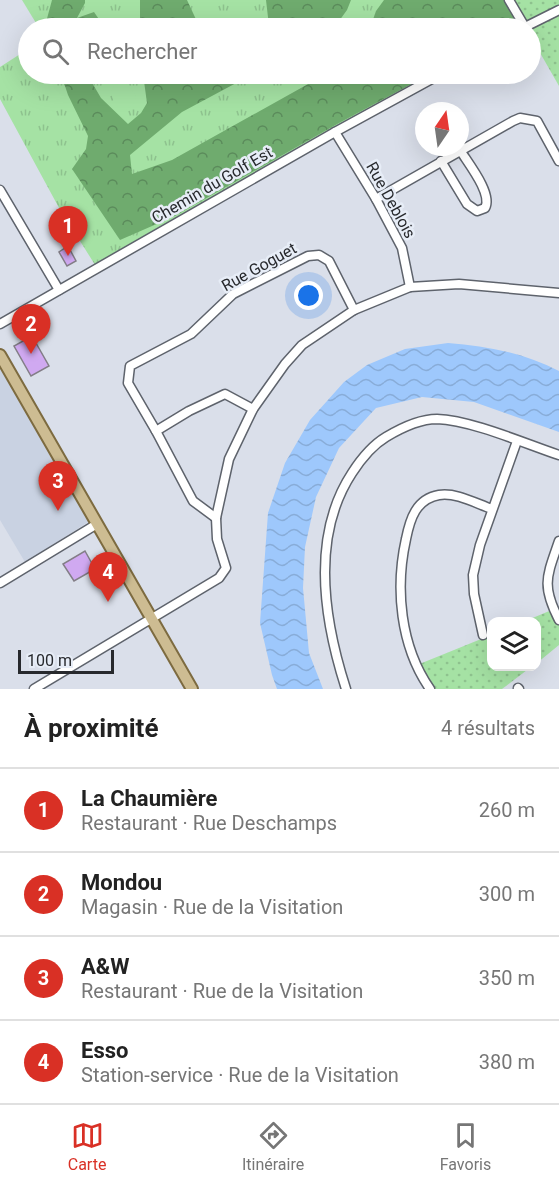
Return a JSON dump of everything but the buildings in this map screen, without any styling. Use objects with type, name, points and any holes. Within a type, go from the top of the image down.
[{"type":"main road","points":[[0,355],[192,689]]},
{"type":"street","points":[[509,0],[519,18]]},
{"type":"street","points":[[541,19],[559,10]]},
{"type":"street","name":"Chemin du Golf Est","points":[[0,324],[423,84]]},
{"type":"street","points":[[469,145],[520,118],[537,121],[559,160]]},
{"type":"street","name":"Rue Deblois","points":[[335,132],[376,199],[402,249],[410,287]]},
{"type":"street","points":[[376,199],[450,156]]},
{"type":"street","points":[[441,161],[467,204],[477,211],[486,208],[487,194],[464,156]]},
{"type":"street","points":[[0,190],[59,290]]},
{"type":"street","name":"Rue Goguet","points":[[216,518],[192,501],[128,383],[130,366],[191,334],[233,294],[308,256],[320,255],[329,261],[354,310]]},
{"type":"street","points":[[34,689],[219,578],[226,568],[217,539],[216,518],[229,459],[253,409],[285,364],[302,345],[354,310],[410,287],[459,284],[559,293]]},
{"type":"street","points":[[156,431],[189,411],[225,394],[253,409]]},
{"type":"street","points":[[346,689],[327,617],[325,570],[334,509],[344,486],[370,450],[393,433],[414,423],[435,419],[457,421],[559,455]]},
{"type":"street","points":[[483,635],[474,594],[473,575],[480,545],[517,441]]},
{"type":"street","points":[[430,689],[409,645],[400,594],[401,561],[410,519],[418,507],[440,494],[452,495],[492,509]]},
{"type":"street","points":[[0,583],[97,524]]},
{"type":"street","points":[[559,541],[546,582],[559,620]]},
{"type":"shaded area","points":[[0,369],[90,521],[25,562],[0,520]]},
{"type":"green space","points":[[22,0],[508,0],[518,18],[33,18]]},
{"type":"green space","points":[[52,0],[85,0],[77,18],[47,18]]},
{"type":"green space","points":[[140,0],[187,0],[195,18],[140,18]]},
{"type":"green space","points":[[266,0],[351,0],[341,18],[268,18]]},
{"type":"green space","points":[[384,0],[559,0],[559,4],[533,18],[374,18]]},
{"type":"green space","points":[[508,0],[559,0],[559,86],[541,54],[541,18],[522,18]]},
{"type":"green space","points":[[94,12],[98,18],[77,18]]},
{"type":"green space","points":[[18,55],[18,84],[425,84],[97,268],[58,206],[0,99],[0,67]]},
{"type":"green space","points":[[64,84],[93,84],[101,98],[128,124],[141,113],[147,103],[144,84],[234,84],[182,112],[130,155],[132,174],[172,160],[308,84],[411,84],[175,216],[120,240],[72,169],[86,149],[88,136]]},
{"type":"green space","points":[[116,85],[127,85],[135,95],[136,102],[127,109],[120,110],[113,98],[112,91]]},
{"type":"green space","points":[[554,609],[559,620],[559,645],[541,660],[541,617],[535,617]]},
{"type":"green space","points":[[487,637],[487,671],[526,671],[502,689],[430,689],[417,665]]},
{"type":"water","points":[[448,343],[505,351],[532,359],[559,371],[559,432],[474,402],[422,397],[376,408],[339,448],[316,497],[305,547],[303,588],[309,653],[323,689],[277,689],[260,623],[268,513],[285,463],[310,420],[344,382],[367,365],[405,349]]},
{"type":"place","name":"La Chaumière","points":[[68,256]]},
{"type":"place","name":"Mondou","points":[[31,354]]},
{"type":"place","name":"A&W","points":[[58,511]]},
{"type":"place","name":"Esso","points":[[108,602]]}]
